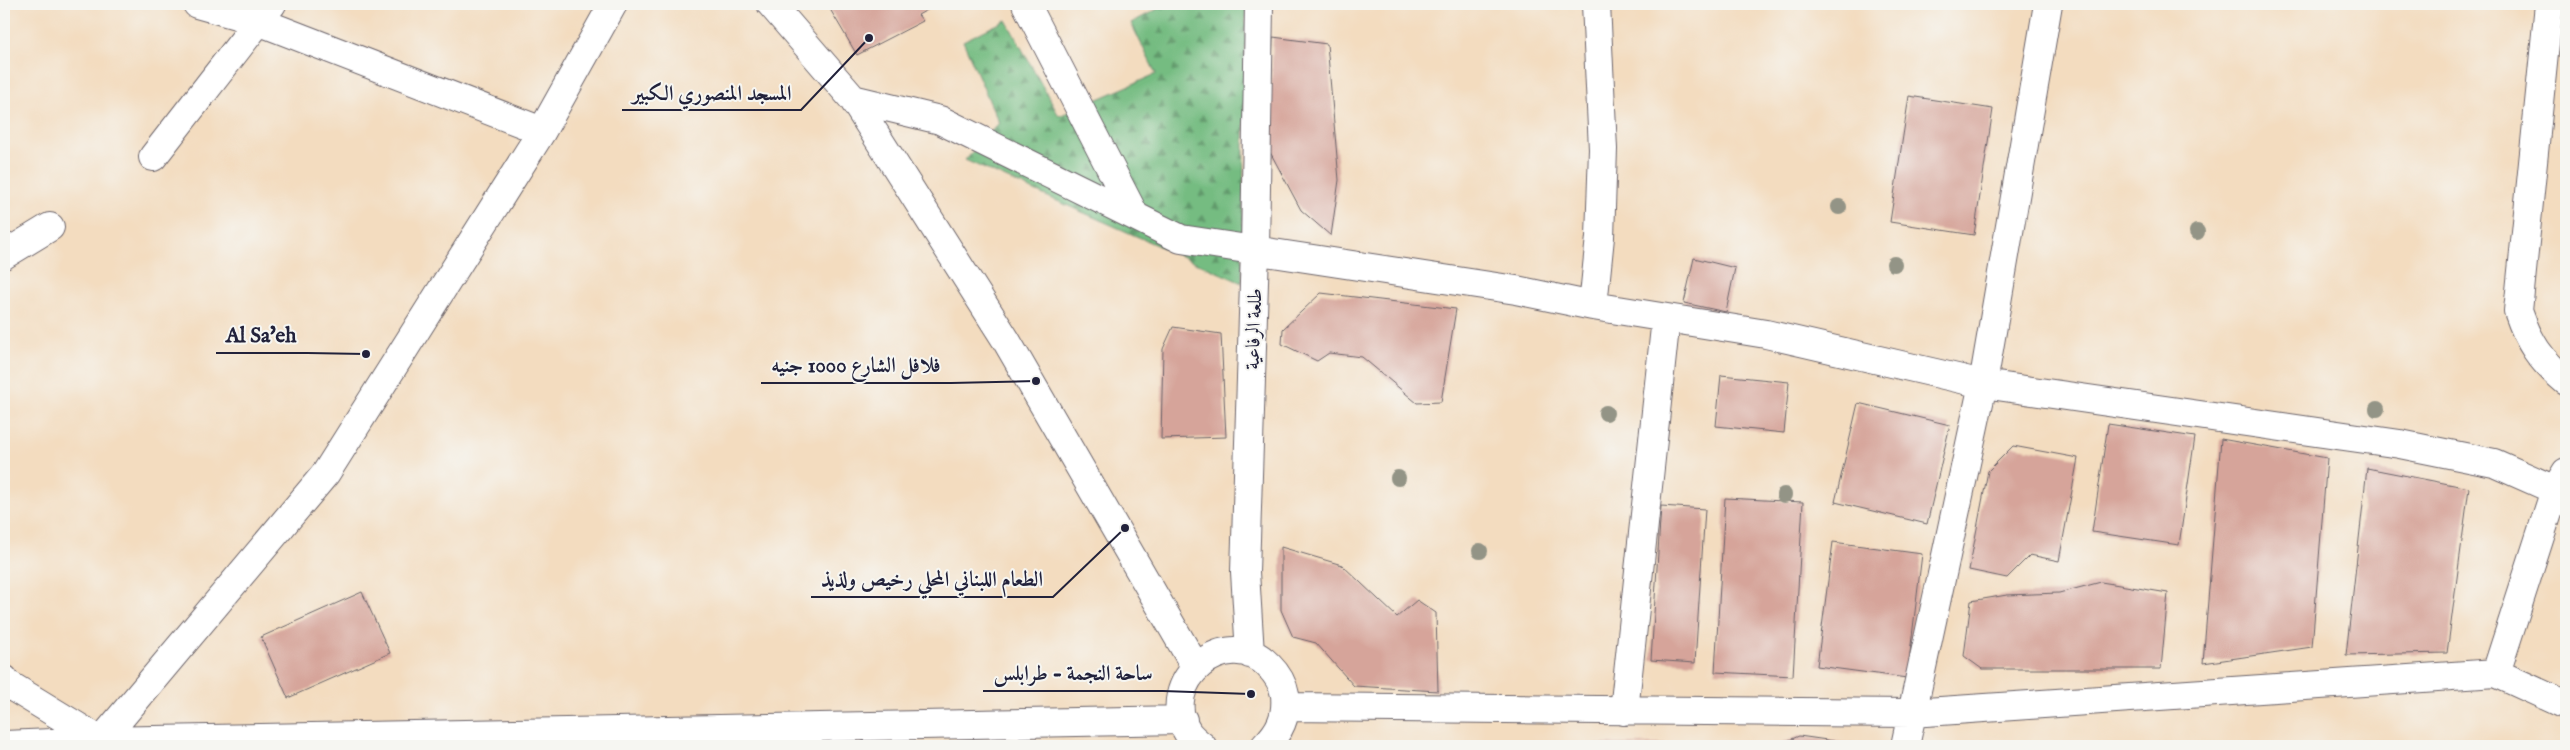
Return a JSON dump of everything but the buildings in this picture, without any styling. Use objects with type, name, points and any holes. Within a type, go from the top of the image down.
[{"type":"street","points":[[197,4],[265,12],[542,131]]},
{"type":"street","points":[[101,741],[326,473],[542,131],[613,4]]},
{"type":"street","points":[[772,4],[853,99],[1006,340],[1196,666]]},
{"type":"street","points":[[1026,4],[1135,216]]},
{"type":"street","name":"طلعة الرفاعية","points":[[1250,654],[1245,572],[1255,250],[1259,4]]},
{"type":"street","points":[[1593,306],[1600,237],[1603,149],[1596,4]]},
{"type":"street","points":[[1905,746],[1983,384],[2048,4]]},
{"type":"street","points":[[2549,4],[2518,311],[2535,350],[2546,365],[2566,381]]},
{"type":"street","points":[[153,157],[265,12]]},
{"type":"street","points":[[853,99],[940,120],[1181,239],[1516,290],[1593,306],[1766,334],[1983,384],[2400,444],[2494,463],[2561,481],[2496,672]]},
{"type":"street","points":[[4,255],[50,227]]},
{"type":"street","points":[[1624,711],[1666,318]]},
{"type":"street","points":[[1202,746],[1188,733],[1180,706],[1181,692],[1187,678],[1196,666],[1221,652],[1250,654],[1265,662],[1277,674],[1284,690],[1286,707],[1283,723],[1275,737],[1265,746]]},
{"type":"street","points":[[1286,707],[1911,714],[2496,672],[2566,705]]},
{"type":"street","points":[[4,678],[6,683],[101,741]]},
{"type":"street","points":[[4,745],[101,741],[142,744],[669,738],[1183,720]]},
{"type":"green space","points":[[1167,4],[1246,4],[1242,283],[965,160],[999,123],[963,41],[1006,20],[1059,116],[1156,74],[1131,23]]},
{"type":"place","name":"المسجد المنصوري الكبير","points":[[869,38]]},
{"type":"place","name":"Al Sa'eh","points":[[366,354]]},
{"type":"place","name":"فلافل الشارع 1000 جنيه","points":[[1036,381]]},
{"type":"place","name":"الطعام اللبناني المحلي رخيص ولذيذ","points":[[1125,528]]},
{"type":"place","name":"ساحة النجمة - طرابلس","points":[[1251,694]]}]
